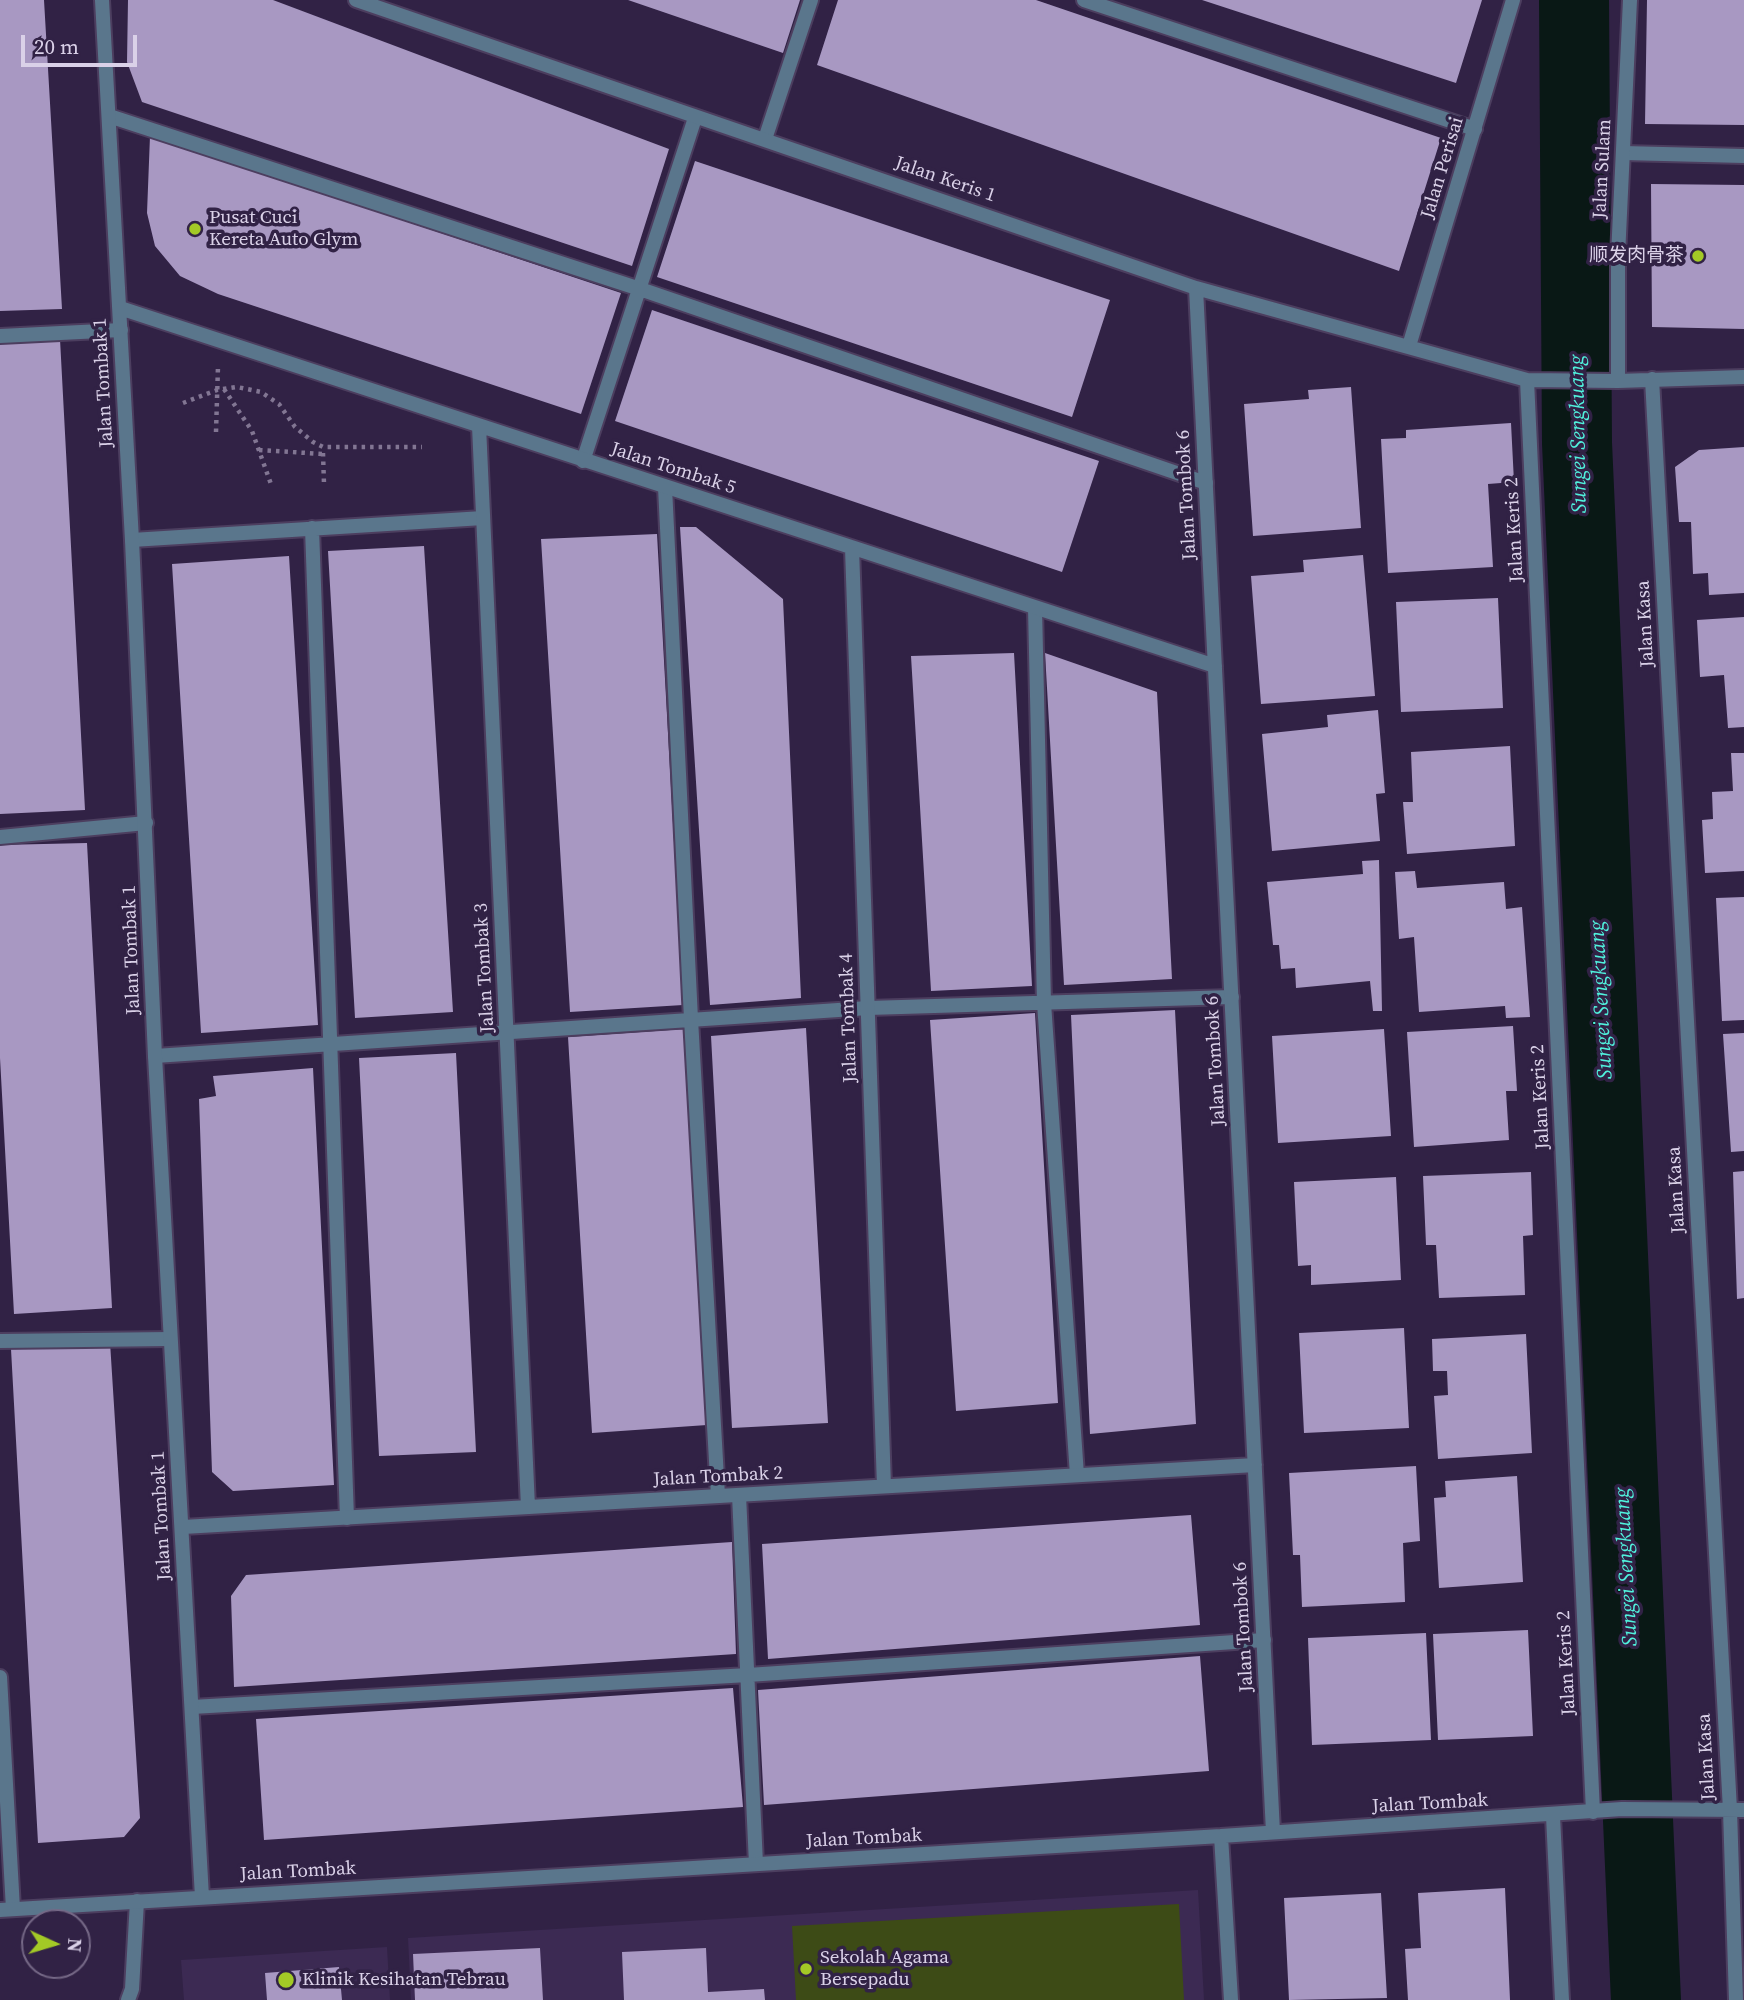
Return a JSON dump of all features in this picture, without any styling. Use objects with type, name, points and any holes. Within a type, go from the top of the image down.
[{"type":"street","name":"Jalan Tombak 1","points":[[102,0],[132,540],[155,1056],[202,1898]]},
{"type":"street","name":"Jalan Keris 1","points":[[356,0],[1196,288],[1527,380],[1612,381],[1744,377]]},
{"type":"street","points":[[765,139],[811,0]]},
{"type":"street","points":[[1084,0],[1475,129]]},
{"type":"street","name":"Jalan Perisai","points":[[1409,346],[1513,0]]},
{"type":"street","name":"Jalan Sulam","points":[[1612,381],[1630,0]]},
{"type":"street","points":[[109,116],[640,289],[1206,483]]},
{"type":"street","points":[[583,461],[695,118]]},
{"type":"street","points":[[1623,153],[1744,156]]},
{"type":"street","name":"Jalan Tombok 6","points":[[1196,288],[1273,1832]]},
{"type":"street","name":"Jalan Tombak 5","points":[[120,308],[1215,666]]},
{"type":"street","points":[[0,336],[121,330]]},
{"type":"street","name":"Jalan Kasa","points":[[1652,379],[1737,1810],[1736,2000]]},
{"type":"street","name":"Jalan Keris 2","points":[[1527,380],[1593,1812]]},
{"type":"street","name":"Jalan Tombak 3","points":[[479,426],[528,1507]]},
{"type":"street","points":[[665,487],[718,1496]]},
{"type":"street","points":[[132,540],[483,517]]},
{"type":"street","points":[[312,528],[347,1518]]},
{"type":"street","name":"Jalan Tombak 4","points":[[852,548],[884,1486]]},
{"type":"street","points":[[1035,608],[1044,1003],[1077,1475]]},
{"type":"street","points":[[0,837],[146,823]]},
{"type":"street","points":[[155,1056],[867,1008],[1232,997]]},
{"type":"street","points":[[0,1341],[170,1339]]},
{"type":"street","name":"Jalan Tombak 2","points":[[183,1527],[1255,1465]]},
{"type":"street","points":[[739,1495],[756,1864]]},
{"type":"street","points":[[192,1707],[748,1675],[1264,1640]]},
{"type":"street","points":[[0,1677],[7,1910]]},
{"type":"street","name":"Jalan Tombak","points":[[7,1910],[1553,1816],[1622,1809],[1737,1810]]},
{"type":"street","points":[[1553,1816],[1562,2000]]},
{"type":"street","points":[[1221,1836],[1231,2000]]},
{"type":"street","points":[[128,2000],[132,1989],[137,1901]]},
{"type":"path","points":[[216,432],[221,389],[219,341]]},
{"type":"path","points":[[183,404],[221,389],[237,387],[261,391],[279,404],[295,427],[323,447],[422,447]]},
{"type":"path","points":[[221,389],[252,431],[272,487]]},
{"type":"path","points":[[323,447],[324,484]]},
{"type":"path","points":[[259,450],[323,454]]},
{"type":"shaded area","name":"Sekolah Agama Bersepadu","points":[[1198,1890],[1204,2000],[411,2000],[408,1938]]},
{"type":"shaded area","name":"Klinik Kesihatan Tebrau","points":[[387,1947],[390,2000],[184,2000],[181,1960]]},
{"type":"green space","points":[[1179,1904],[1184,2000],[796,2000],[792,1926]]},
{"type":"building","points":[[0,0],[44,0],[62,309],[0,311]]},
{"type":"building","points":[[128,0],[273,0],[669,149],[632,266],[142,102],[127,62]]},
{"type":"building","points":[[628,0],[800,0],[783,53]]},
{"type":"building","points":[[838,0],[1036,0],[1441,138],[1399,271],[817,65]]},
{"type":"building","points":[[1202,0],[1482,0],[1456,83]]},
{"type":"building","points":[[1647,0],[1744,0],[1744,125],[1645,124]]},
{"type":"building","points":[[150,136],[621,293],[581,414],[218,294],[180,276],[155,246],[147,213]]},
{"type":"building","points":[[695,161],[1110,300],[1072,417],[657,277]]},
{"type":"building","name":"顺发肉骨茶","points":[[1651,184],[1744,185],[1744,329],[1652,327]]},
{"type":"building","points":[[652,310],[1099,461],[1062,572],[615,421]]},
{"type":"building","points":[[60,339],[85,810],[0,814],[0,340]]},
{"type":"building","points":[[1351,387],[1361,528],[1253,536],[1244,404],[1309,399],[1308,390]]},
{"type":"building","points":[[1511,423],[1514,482],[1488,484],[1493,567],[1388,573],[1381,439],[1406,438],[1406,430]]},
{"type":"building","points":[[1744,447],[1744,593],[1709,595],[1708,573],[1693,574],[1691,522],[1679,522],[1675,467],[1699,450]]},
{"type":"building","points":[[680,527],[696,527],[783,599],[801,998],[710,1005]]},
{"type":"building","points":[[657,534],[683,1005],[570,1012],[541,539]]},
{"type":"building","points":[[424,546],[453,1012],[355,1018],[328,551]]},
{"type":"building","points":[[1363,555],[1375,696],[1261,704],[1251,576],[1304,572],[1303,560]]},
{"type":"building","points":[[289,556],[318,1025],[201,1033],[172,564]]},
{"type":"building","points":[[1498,598],[1503,708],[1401,712],[1396,602]]},
{"type":"building","points":[[1744,617],[1744,727],[1728,728],[1724,675],[1700,677],[1697,620]]},
{"type":"building","points":[[1014,653],[1032,986],[931,991],[911,656]]},
{"type":"building","points":[[1045,653],[1157,692],[1172,979],[1064,985]]},
{"type":"building","points":[[1378,710],[1385,793],[1376,794],[1380,841],[1272,851],[1262,734],[1328,727],[1327,715]]},
{"type":"building","points":[[1510,746],[1515,846],[1407,854],[1403,802],[1413,802],[1411,752]]},
{"type":"building","points":[[1731,753],[1744,753],[1744,871],[1705,873],[1702,820],[1713,819],[1712,792],[1733,791]]},
{"type":"building","points":[[87,843],[112,1308],[14,1314],[0,1058],[0,845]]},
{"type":"building","points":[[1379,860],[1382,1011],[1373,1011],[1370,981],[1296,988],[1295,968],[1281,969],[1279,945],[1273,945],[1267,882],[1363,874],[1362,861]]},
{"type":"building","points":[[1415,871],[1417,888],[1504,882],[1506,909],[1522,907],[1530,1017],[1506,1018],[1505,1006],[1419,1012],[1414,937],[1399,939],[1395,872]]},
{"type":"building","points":[[1744,897],[1744,1020],[1722,1021],[1716,898]]},
{"type":"building","points":[[1175,1010],[1196,1424],[1090,1434],[1071,1015]]},
{"type":"building","points":[[1035,1013],[1058,1403],[956,1411],[930,1020]]},
{"type":"building","points":[[1513,1026],[1517,1091],[1506,1091],[1509,1140],[1414,1147],[1407,1032]]},
{"type":"building","points":[[806,1028],[828,1423],[732,1428],[711,1036]]},
{"type":"building","points":[[685,1029],[707,1425],[592,1433],[568,1037]]},
{"type":"building","points":[[1384,1029],[1391,1136],[1278,1143],[1272,1036]]},
{"type":"building","points":[[1744,1033],[1744,1151],[1731,1152],[1723,1034]]},
{"type":"building","points":[[456,1053],[476,1452],[379,1456],[359,1058]]},
{"type":"building","points":[[313,1068],[334,1485],[233,1491],[212,1472],[199,1099],[216,1096],[213,1076]]},
{"type":"building","points":[[1744,1171],[1744,1298],[1737,1299],[1733,1172]]},
{"type":"building","points":[[1531,1172],[1533,1235],[1523,1236],[1525,1295],[1439,1298],[1436,1245],[1426,1245],[1423,1176]]},
{"type":"building","points":[[1396,1177],[1401,1280],[1311,1285],[1311,1265],[1298,1266],[1294,1182]]},
{"type":"building","points":[[1404,1328],[1409,1428],[1304,1433],[1299,1333]]},
{"type":"building","points":[[1526,1334],[1532,1453],[1438,1459],[1434,1396],[1448,1395],[1447,1371],[1433,1371],[1432,1339]]},
{"type":"building","points":[[110,1342],[140,1818],[124,1837],[38,1843],[11,1349]]},
{"type":"building","points":[[1416,1466],[1420,1541],[1403,1543],[1405,1602],[1302,1607],[1300,1555],[1293,1555],[1289,1473]]},
{"type":"building","points":[[1517,1476],[1523,1582],[1439,1588],[1434,1498],[1446,1497],[1445,1481]]},
{"type":"building","points":[[1191,1515],[1200,1625],[768,1659],[762,1544]]},
{"type":"building","points":[[732,1542],[736,1654],[234,1687],[231,1596],[246,1575]]},
{"type":"building","points":[[1528,1630],[1533,1736],[1438,1740],[1433,1634]]},
{"type":"building","points":[[1426,1633],[1431,1740],[1312,1745],[1308,1638]]},
{"type":"building","points":[[1200,1656],[1209,1771],[764,1805],[758,1690]]},
{"type":"building","points":[[733,1688],[743,1807],[264,1840],[256,1719]]},
{"type":"building","points":[[1505,1888],[1510,2000],[1408,2000],[1405,1949],[1421,1948],[1418,1893]]},
{"type":"building","points":[[1381,1893],[1387,1998],[1289,2000],[1284,1898]]},
{"type":"building","points":[[540,1948],[543,2000],[415,2000],[413,1954]]},
{"type":"building","points":[[706,1948],[708,1992],[764,1989],[765,2000],[624,2000],[622,1952]]},
{"type":"building","points":[[339,1967],[342,2000],[267,2000],[265,1973]]},
{"type":"waterway","name":"Sungei Sengkuang","points":[[1574,0],[1577,443],[1646,2000]]},
{"type":"place","name":"Pusat Cuci Kereta Auto Glym","points":[[195,229]]},
{"type":"place","name":"顺发肉骨茶","points":[[1698,256]]},
{"type":"place","name":"Sekolah Agama Bersepadu","points":[[806,1969]]},
{"type":"place","name":"Klinik Kesihatan Tebrau","points":[[286,1980]]}]
